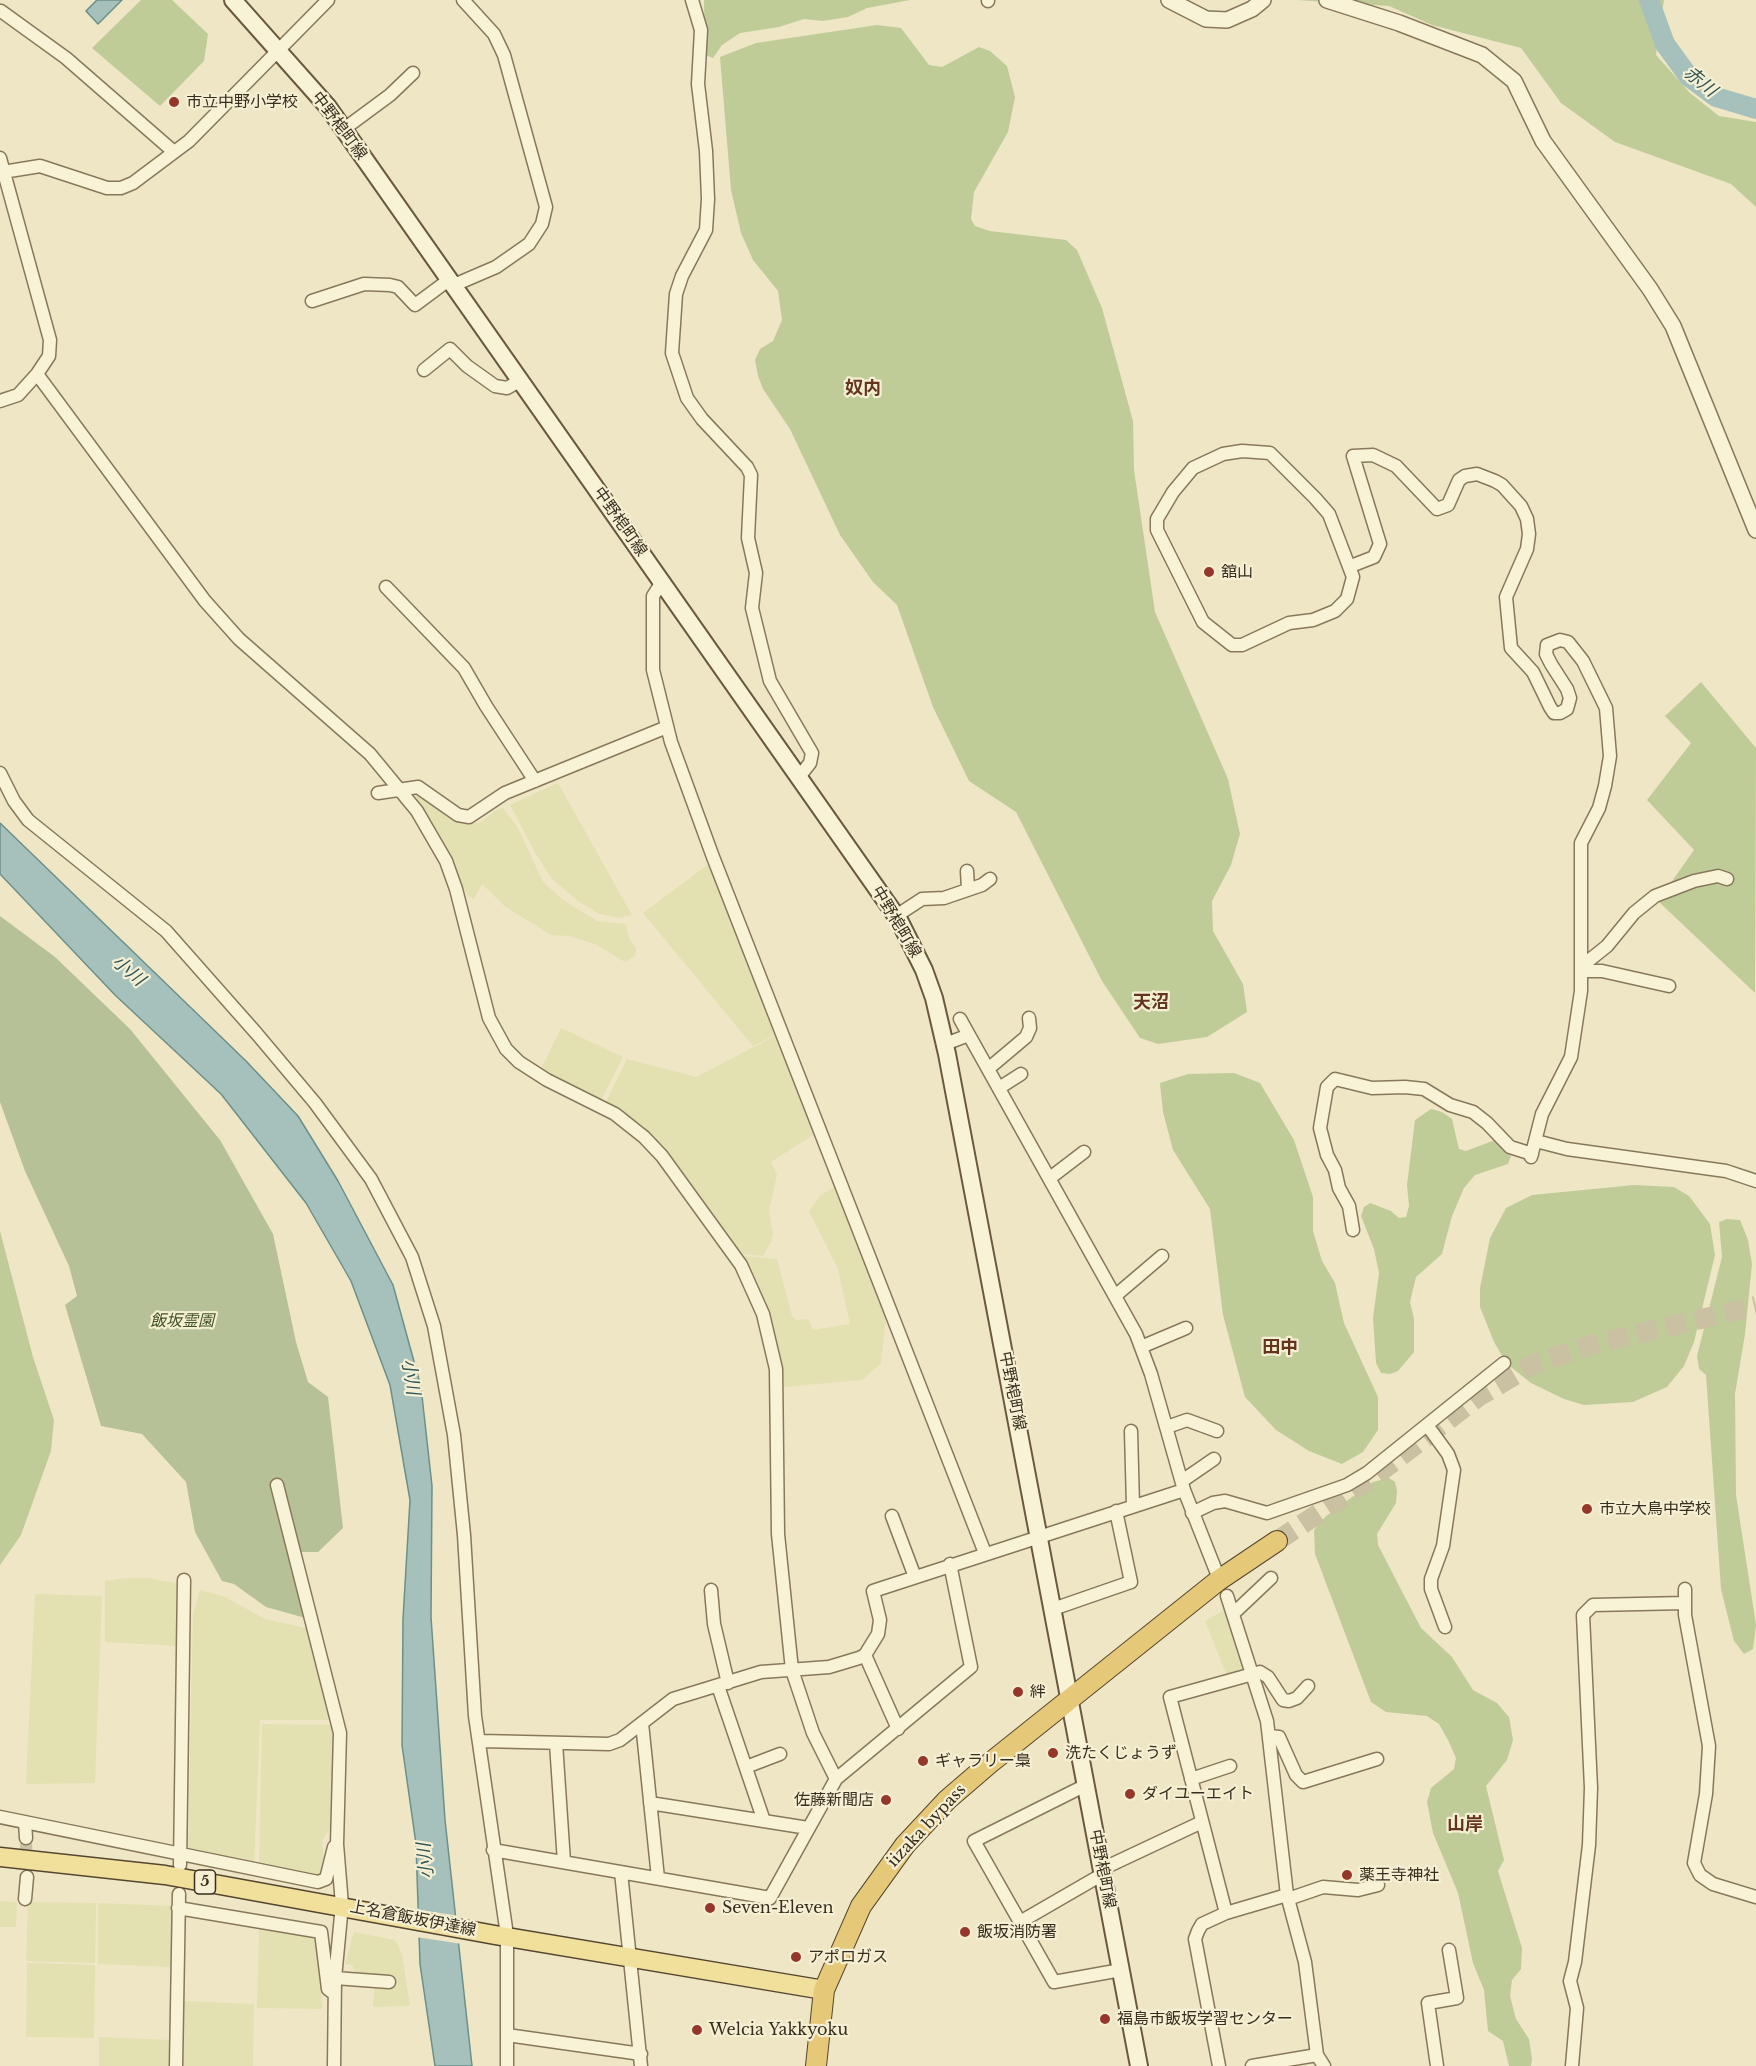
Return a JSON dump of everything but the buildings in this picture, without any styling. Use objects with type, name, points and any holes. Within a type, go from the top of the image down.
[{"type":"highway","name":"iizaka bypass","points":[[816,2066],[824,1990],[861,1906],[905,1845],[947,1800],[1219,1580],[1277,1541]]},
{"type":"main road","name":"中野梍町線","points":[[233,0],[328,107],[344,129],[896,916],[924,970],[945,1044],[1139,2066]]},
{"type":"main road","name":"上名倉飯坂伊達線","points":[[0,1857],[165,1875],[824,1990]]},
{"type":"street","points":[[3,0],[0,12],[66,58],[174,152]]},
{"type":"street","points":[[3,172],[40,166],[107,188],[121,188],[133,183],[189,141],[277,49],[328,0]]},
{"type":"street","points":[[312,301],[363,284],[390,285],[398,287],[415,305],[452,282],[496,267],[529,244],[542,224],[546,207],[504,55],[494,34],[463,0]]},
{"type":"street","points":[[692,0],[694,14],[701,30],[698,84],[706,151],[708,199],[706,230],[682,276],[676,294],[672,353],[687,398],[702,419],[747,467],[751,475],[748,538],[756,573],[752,608],[770,681],[812,753],[810,763],[799,777]]},
{"type":"street","points":[[1168,0],[1206,19],[1227,20],[1252,9],[1263,0]]},
{"type":"street","points":[[1327,0],[1399,23],[1482,55],[1514,81],[1543,141],[1650,290],[1673,326],[1756,530]]},
{"type":"street","points":[[344,129],[390,95],[413,73]]},
{"type":"street","points":[[0,158],[50,340],[49,356],[37,374],[18,395],[0,401]]},
{"type":"street","points":[[424,370],[450,349],[467,366],[495,386],[507,388],[521,380]]},
{"type":"street","points":[[37,374],[205,601],[239,639],[370,754],[401,788],[446,861],[466,922],[489,1018],[506,1049],[519,1062],[547,1080],[615,1114],[645,1137],[662,1156],[725,1241],[756,1294],[770,1337],[776,1369],[778,1534],[792,1670],[813,1733],[836,1779]]},
{"type":"street","points":[[1263,451],[1278,459],[1329,514],[1342,553],[1351,566],[1353,577],[1347,598],[1335,611],[1313,620],[1288,623],[1242,645],[1232,645],[1203,622],[1195,609],[1160,540],[1157,519],[1179,483],[1197,465],[1223,454],[1263,451]]},
{"type":"street","points":[[1351,566],[1374,557],[1380,544],[1353,459],[1357,454],[1373,455],[1396,466],[1437,509],[1448,505],[1459,480],[1471,474],[1502,485],[1521,506],[1527,519],[1529,534],[1527,549],[1506,597],[1511,648],[1533,672],[1550,707],[1554,712],[1560,714],[1567,709],[1570,698],[1567,688],[1546,654],[1547,645],[1560,640],[1568,642],[1576,649],[1596,683],[1606,708],[1610,756],[1599,808],[1581,843],[1582,968],[1572,1057],[1542,1113],[1532,1156],[1510,1147],[1473,1112],[1450,1105],[1424,1089],[1372,1088],[1335,1079],[1328,1087],[1320,1128],[1329,1161],[1349,1206],[1353,1230]]},
{"type":"street","points":[[662,582],[653,596],[653,670],[667,727],[713,857],[985,1553]]},
{"type":"street","points":[[386,588],[464,668],[535,781]]},
{"type":"street","points":[[378,793],[418,787],[464,817],[477,814],[505,794],[667,727]]},
{"type":"street","points":[[0,773],[14,801],[28,820],[166,931],[340,1135],[371,1179],[398,1228],[424,1290],[446,1388],[460,1489],[475,1716],[481,1740],[501,1935],[507,2066]]},
{"type":"street","points":[[967,870],[968,890]]},
{"type":"street","points":[[1582,968],[1607,946],[1634,913],[1655,896],[1694,881],[1718,876],[1727,879]]},
{"type":"street","points":[[896,916],[922,899],[944,898],[990,879]]},
{"type":"street","points":[[1582,968],[1669,986]]},
{"type":"street","points":[[988,1069],[1026,1037],[1030,1028],[1029,1018]]},
{"type":"street","points":[[960,1019],[1050,1178],[1141,1347],[1192,1513],[1216,1571]]},
{"type":"street","points":[[945,1044],[969,1035]]},
{"type":"street","points":[[999,1088],[1021,1074]]},
{"type":"street","points":[[1536,1141],[1567,1149],[1726,1171],[1756,1181]]},
{"type":"street","points":[[1050,1178],[1084,1152]]},
{"type":"street","points":[[1115,1296],[1162,1256]]},
{"type":"street","points":[[1141,1347],[1186,1328]]},
{"type":"street","points":[[1192,1513],[1213,1503],[1225,1501],[1267,1513],[1347,1485],[1504,1364]]},
{"type":"street","points":[[1167,1427],[1187,1420],[1217,1431]]},
{"type":"street","points":[[1427,1425],[1448,1454],[1454,1470],[1443,1546],[1431,1579],[1431,1589],[1445,1627]]},
{"type":"street","points":[[1131,1431],[1133,1506]]},
{"type":"street","points":[[481,1740],[609,1744],[620,1740],[673,1700],[761,1672],[829,1667],[865,1655],[878,1634],[880,1620],[873,1591],[1133,1506],[1183,1485],[1214,1459]]},
{"type":"street","points":[[277,1485],[339,1724],[338,1844],[342,1905],[335,1978],[334,2066]]},
{"type":"street","points":[[1053,1608],[1131,1582],[1116,1511]]},
{"type":"street","points":[[892,1516],[915,1577]]},
{"type":"street","points":[[493,1850],[770,1898],[836,1779],[971,1667],[950,1564]]},
{"type":"street","points":[[1234,1613],[1271,1578]]},
{"type":"street","points":[[180,1860],[184,1580]]},
{"type":"street","points":[[1685,1589],[1685,1603],[1709,1746],[1706,1794],[1694,1863],[1700,1875],[1713,1884],[1756,1897]]},
{"type":"street","points":[[711,1590],[723,1684],[764,1821]]},
{"type":"street","points":[[1227,1596],[1253,1673],[1269,1736],[1288,1897],[1305,1962],[1320,2060],[1252,2066]]},
{"type":"street","points":[[1572,2066],[1577,2008],[1570,1981],[1575,1962],[1589,1845],[1591,1788],[1583,1616],[1593,1605],[1685,1603]]},
{"type":"street","points":[[865,1655],[898,1729]]},
{"type":"street","points":[[1226,1913],[1170,1697],[1253,1673],[1264,1673],[1283,1700],[1289,1701],[1303,1694],[1308,1686]]},
{"type":"street","points":[[642,1723],[658,1878]]},
{"type":"street","points":[[1269,1736],[1279,1737],[1296,1775],[1303,1782],[1377,1759]]},
{"type":"street","points":[[556,1743],[564,1862]]},
{"type":"street","points":[[746,1767],[780,1754]]},
{"type":"street","points":[[1191,1779],[1230,1766]]},
{"type":"street","points":[[1086,1785],[974,1841],[1054,1982],[1121,1970]]},
{"type":"street","points":[[650,1803],[808,1827]]},
{"type":"street","points":[[0,1817],[180,1860],[318,1882],[326,1879],[332,1849],[338,1844]]},
{"type":"street","points":[[25,1822],[26,1838]]},
{"type":"street","points":[[1020,1922],[1102,1872],[1202,1822]]},
{"type":"street","points":[[507,2035],[641,2060],[621,1872]]},
{"type":"street","points":[[25,1899],[27,1877]]},
{"type":"street","points":[[1219,2066],[1195,1939],[1202,1924],[1226,1913],[1323,1887],[1358,1890],[1378,1885]]},
{"type":"street","points":[[176,2066],[179,1894]]},
{"type":"street","points":[[178,1908],[321,1932],[328,1989],[335,1994]]},
{"type":"street","points":[[1437,2066],[1428,2003],[1457,1998],[1449,1950]]},
{"type":"street","points":[[335,1978],[389,1982]]},
{"type":"shaded area","points":[[558,783],[632,915],[619,918],[599,914],[578,901],[551,878],[536,854],[510,805]]},
{"type":"shaded area","points":[[421,794],[468,822],[479,823],[498,809],[503,808],[518,828],[543,882],[563,900],[597,921],[626,924],[629,938],[636,948],[635,956],[625,962],[595,944],[569,936],[551,935],[504,906],[482,884],[474,899],[468,896],[427,816],[414,798]]},
{"type":"shaded area","points":[[710,863],[777,1034],[753,1046],[643,913]]},
{"type":"shaded area","points":[[561,1028],[623,1057],[601,1100],[541,1069]]},
{"type":"shaded area","points":[[777,1035],[816,1133],[771,1162],[777,1175],[769,1210],[773,1235],[771,1242],[763,1256],[742,1254],[644,1126],[606,1102],[627,1059],[696,1077]]},
{"type":"shaded area","points":[[837,1185],[887,1308],[881,1363],[862,1380],[783,1387],[777,1347],[743,1256],[777,1259],[792,1316],[796,1320],[808,1319],[813,1330],[850,1324],[838,1269],[809,1211],[820,1196]]},
{"type":"shaded area","points":[[148,1578],[179,1584],[178,1646],[105,1642],[105,1581]]},
{"type":"shaded area","points":[[200,1590],[223,1596],[265,1619],[310,1629],[332,1720],[260,1720],[254,1865],[188,1852],[193,1614]]},
{"type":"shaded area","points":[[35,1594],[102,1596],[95,1783],[26,1784]]},
{"type":"shaded area","points":[[1226,1609],[1247,1666],[1227,1676],[1205,1621]]},
{"type":"shaded area","points":[[262,1724],[333,1725],[331,1827],[322,1841],[325,1868],[321,1875],[259,1865]]},
{"type":"shaded area","points":[[0,1901],[17,1902],[16,1927],[0,1927]]},
{"type":"shaded area","points":[[28,1902],[96,1903],[95,1963],[26,1961]]},
{"type":"shaded area","points":[[98,1903],[173,1906],[170,1967],[98,1964]]},
{"type":"shaded area","points":[[259,1930],[319,1936],[322,2009],[257,2008]]},
{"type":"shaded area","points":[[354,1932],[395,1940],[402,1954],[410,2006],[373,2007],[375,1979],[357,1976],[352,1965],[345,1964]]},
{"type":"shaded area","points":[[27,1963],[95,1965],[94,2038],[26,2037]]},
{"type":"shaded area","points":[[184,2001],[254,2004],[253,2066],[183,2066]]},
{"type":"shaded area","points":[[99,2037],[171,2040],[170,2066],[99,2066]]},
{"type":"green space","points":[[141,0],[172,0],[208,34],[204,61],[160,106],[92,48]]},
{"type":"green space","points":[[704,0],[910,0],[867,8],[848,17],[823,21],[804,19],[779,27],[740,33],[722,45],[713,58],[705,55]]},
{"type":"green space","points":[[1297,0],[1664,0],[1656,55],[1690,93],[1719,116],[1756,122],[1756,207],[1731,184],[1615,142],[1561,103],[1521,48],[1432,25],[1389,6]]},
{"type":"green space","points":[[877,25],[901,28],[929,65],[942,67],[979,47],[990,51],[1007,66],[1015,97],[1008,132],[974,192],[971,219],[975,226],[990,231],[1066,240],[1077,250],[1102,308],[1133,421],[1134,470],[1155,612],[1228,779],[1240,834],[1231,865],[1212,901],[1213,931],[1243,984],[1247,1012],[1207,1037],[1158,1044],[1140,1038],[1102,981],[1016,812],[969,781],[933,707],[897,605],[873,582],[840,535],[790,429],[763,389],[758,376],[755,360],[760,349],[773,341],[782,320],[778,291],[753,260],[741,233],[731,190],[720,57],[756,43]]},
{"type":"green space","points":[[1701,682],[1756,748],[1755,993],[1658,901],[1694,850],[1647,800],[1691,743],[1665,716]]},
{"type":"green space","name":"飯坂霊園","points":[[0,916],[55,957],[130,1029],[220,1140],[273,1234],[296,1342],[308,1382],[328,1397],[343,1528],[318,1552],[300,1552],[317,1617],[302,1617],[266,1607],[234,1584],[222,1581],[195,1532],[186,1482],[142,1434],[101,1426],[65,1305],[77,1296],[69,1266],[25,1171],[0,1102]]},
{"type":"green space","points":[[1234,1073],[1260,1083],[1294,1140],[1313,1197],[1313,1231],[1322,1261],[1335,1283],[1344,1323],[1378,1397],[1378,1430],[1363,1452],[1342,1464],[1309,1451],[1276,1430],[1245,1397],[1223,1315],[1210,1209],[1173,1150],[1163,1112],[1160,1083],[1188,1074]]},
{"type":"green space","points":[[1431,1109],[1442,1112],[1452,1119],[1459,1149],[1466,1151],[1495,1140],[1511,1156],[1508,1164],[1475,1175],[1464,1188],[1452,1216],[1442,1254],[1416,1277],[1410,1302],[1414,1319],[1414,1352],[1398,1371],[1390,1374],[1381,1373],[1376,1363],[1373,1318],[1379,1273],[1374,1249],[1361,1216],[1364,1207],[1370,1203],[1391,1211],[1399,1218],[1406,1217],[1409,1206],[1407,1185],[1415,1120]]},
{"type":"green space","points":[[1634,1185],[1674,1187],[1689,1196],[1710,1224],[1715,1255],[1694,1342],[1684,1366],[1667,1387],[1633,1402],[1584,1405],[1564,1399],[1531,1383],[1507,1364],[1494,1342],[1480,1307],[1480,1288],[1490,1238],[1506,1208],[1532,1195]]},
{"type":"green space","points":[[1727,1219],[1740,1220],[1748,1240],[1752,1264],[1745,1334],[1735,1394],[1736,1495],[1756,1625],[1753,1649],[1744,1654],[1734,1641],[1721,1589],[1706,1375],[1699,1369],[1697,1356],[1722,1257],[1719,1222]]},
{"type":"green space","points":[[0,1231],[33,1357],[54,1420],[51,1451],[21,1535],[0,1565]]},
{"type":"green space","points":[[1389,1478],[1395,1482],[1396,1503],[1377,1534],[1378,1545],[1421,1628],[1452,1657],[1473,1690],[1497,1703],[1509,1717],[1513,1740],[1507,1760],[1486,1786],[1504,1860],[1498,1871],[1522,1948],[1521,1969],[1512,1980],[1510,1996],[1516,2019],[1529,2039],[1531,2066],[1509,2066],[1503,2041],[1488,2031],[1484,1990],[1473,1963],[1458,1893],[1433,1833],[1427,1802],[1431,1788],[1454,1769],[1456,1758],[1439,1724],[1427,1716],[1386,1712],[1371,1702],[1315,1554],[1314,1530],[1326,1516],[1373,1482]]},
{"type":"water","points":[[97,0],[122,0],[98,24],[86,11]]},
{"type":"water","name":"小川","points":[[0,823],[246,1061],[298,1116],[338,1181],[393,1285],[421,1387],[432,1486],[431,1617],[445,1820],[472,2066],[435,2066],[420,1964],[416,1844],[402,1745],[403,1619],[410,1500],[390,1385],[351,1281],[306,1203],[221,1094],[115,995],[0,874]]},
{"type":"pier","points":[[415,1909],[459,1916],[462,1944],[416,1937]]},
{"type":"waterway","name":"赤川","points":[[1649,0],[1665,44],[1689,77],[1716,97],[1756,109]]},
{"type":"tunnel","points":[[1277,1541],[1376,1475],[1478,1397],[1534,1364],[1590,1345],[1756,1306]]},
{"type":"tunnel","points":[[26,1838],[27,1877]]},
{"type":"place","name":"市立中野小学校","points":[[174,102]]},
{"type":"place","name":"舘山","points":[[1209,572]]},
{"type":"place","name":"市立大鳥中学校","points":[[1587,1509]]},
{"type":"place","name":"絆","points":[[1018,1692]]},
{"type":"place","name":"洗たくじょうず","points":[[1053,1753]]},
{"type":"place","name":"ギャラリー梟","points":[[923,1761]]},
{"type":"place","name":"ダイユーエイト","points":[[1130,1794]]},
{"type":"place","name":"佐藤新聞店","points":[[886,1800]]},
{"type":"place","name":"薬王寺神社","points":[[1347,1875]]},
{"type":"place","name":"Seven-Eleven","points":[[710,1908]]},
{"type":"place","name":"飯坂消防署","points":[[965,1932]]},
{"type":"place","name":"アポロガス","points":[[796,1957]]},
{"type":"place","name":"福島市飯坂学習センター","points":[[1105,2019]]},
{"type":"place","name":"Welcia Yakkyoku","points":[[697,2030]]},
{"type":"district","name":"奴内","points":[[863,389]]},
{"type":"district","name":"天沼","points":[[1151,1003]]},
{"type":"district","name":"田中","points":[[1280,1348]]},
{"type":"district","name":"山岸","points":[[1465,1825]]}]
